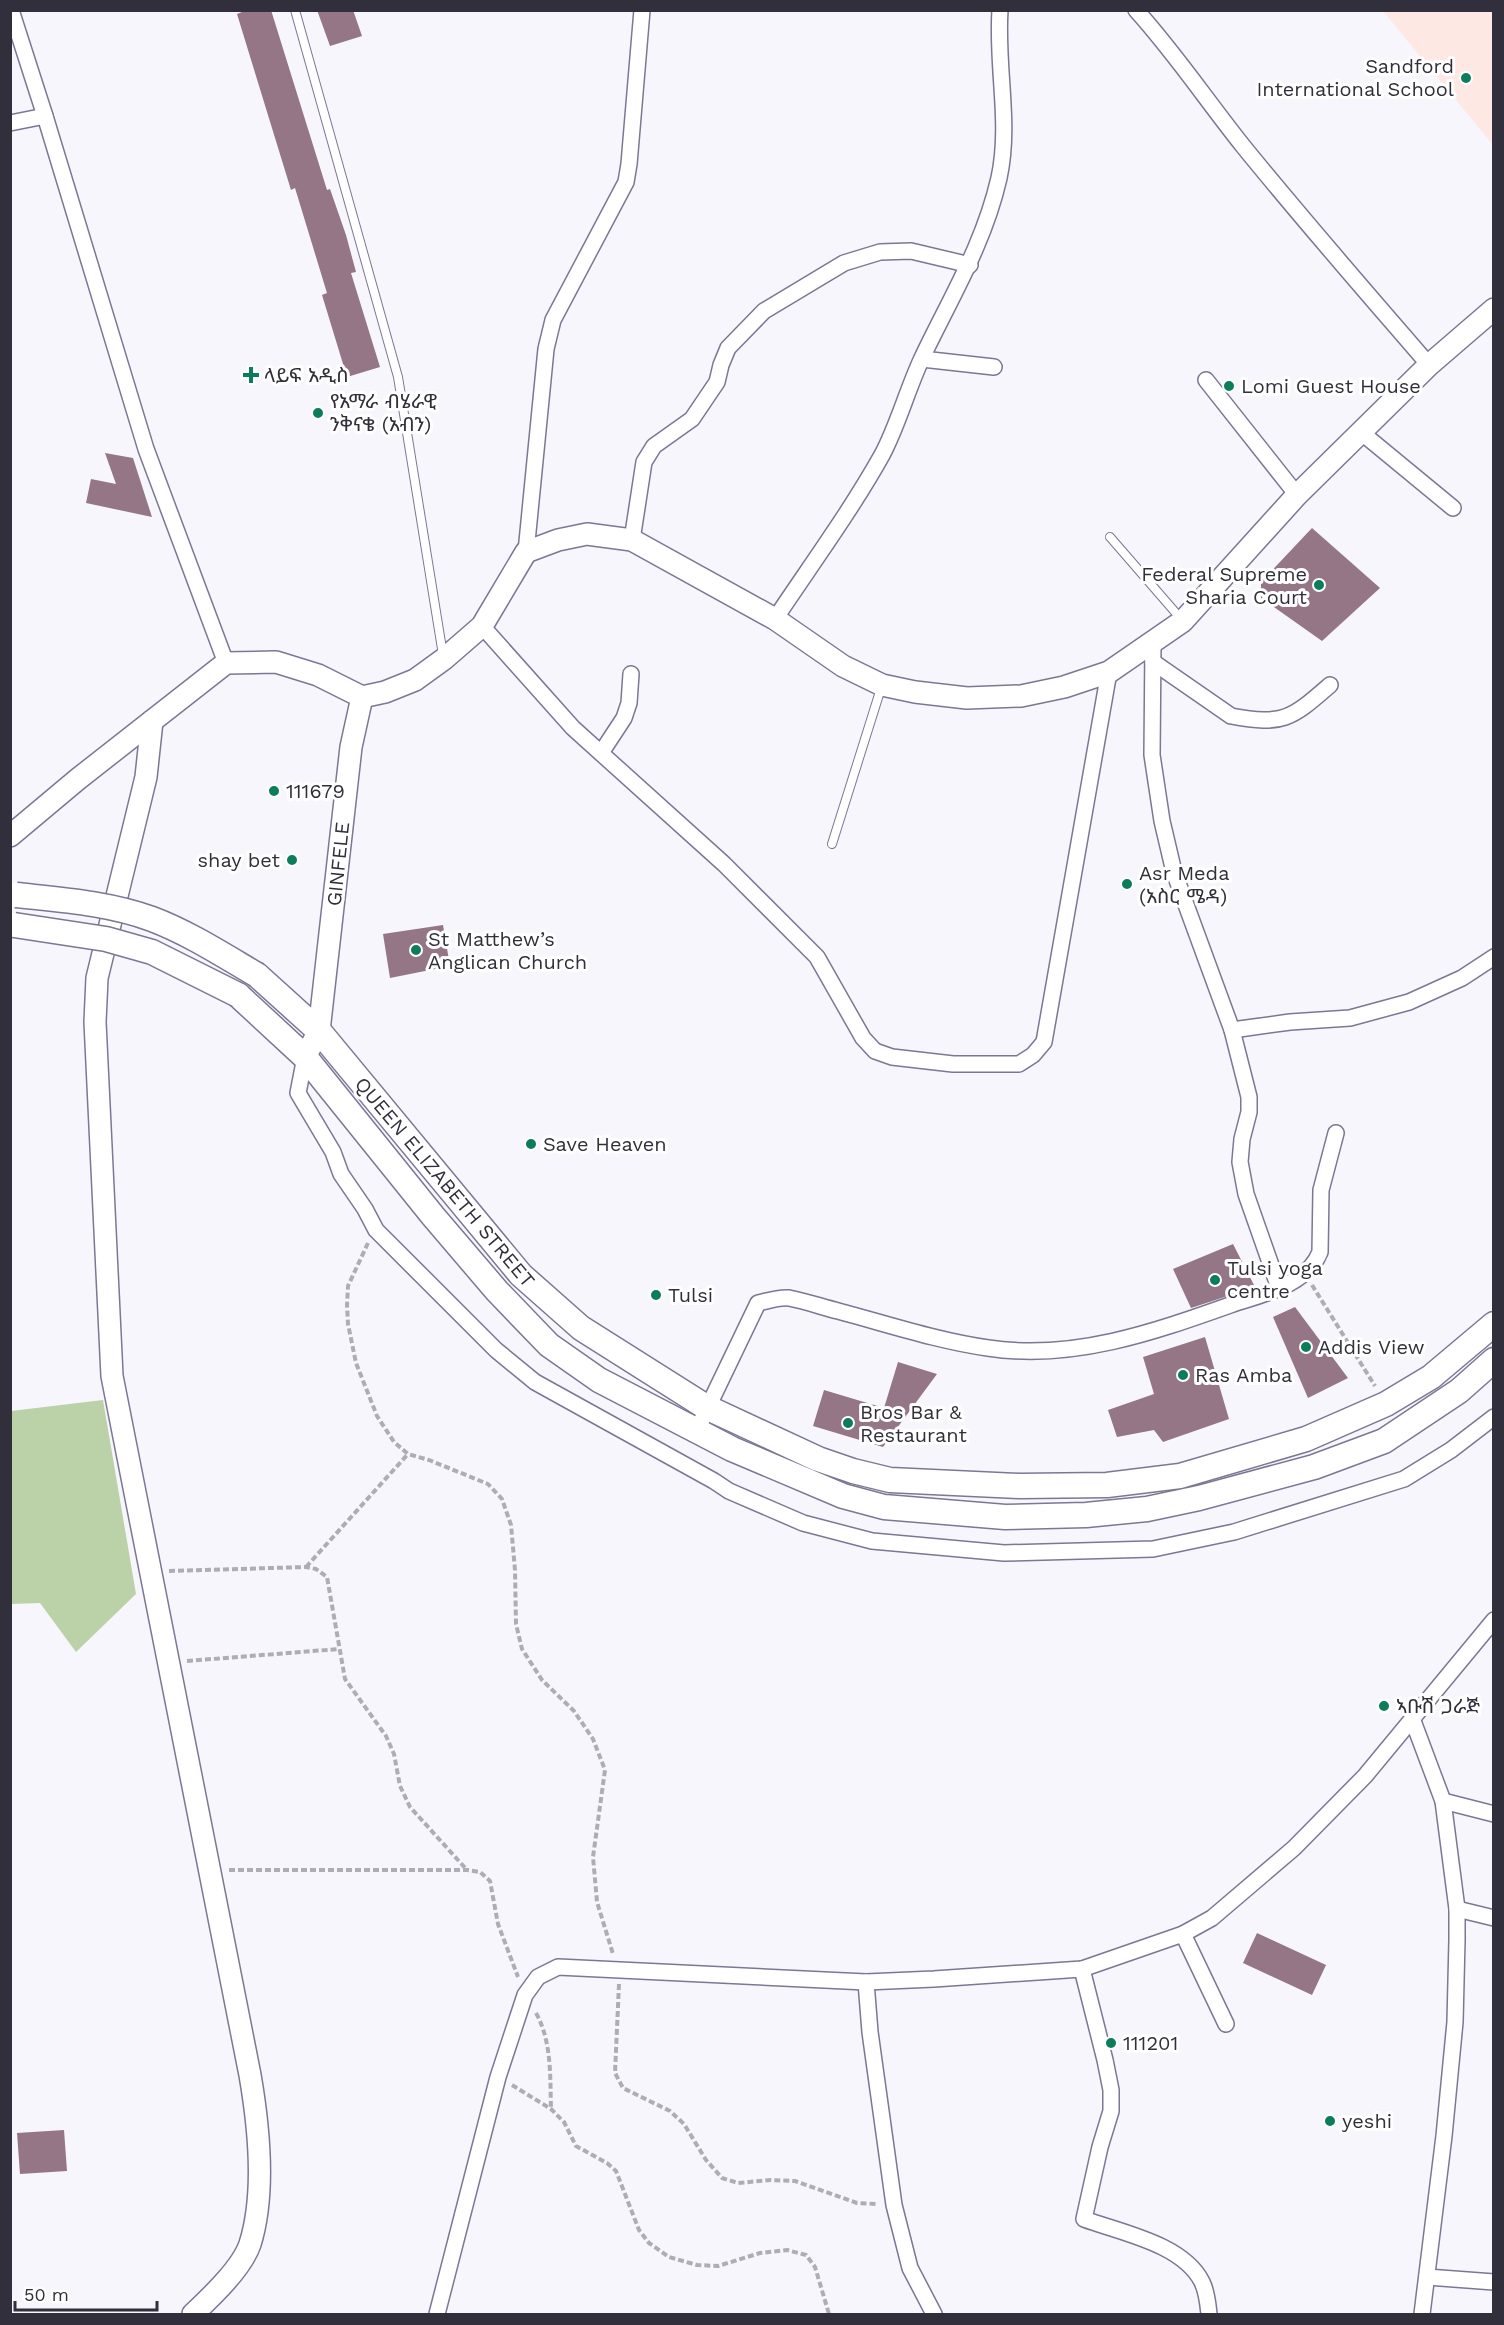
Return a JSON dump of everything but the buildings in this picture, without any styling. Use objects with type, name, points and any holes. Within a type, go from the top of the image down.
[{"type":"main road","name":"QUEEN ELIZABETH STREET","points":[[13,895],[92,903],[151,919],[198,940],[257,975],[319,1032],[521,1275],[581,1328],[706,1407],[818,1459],[853,1471],[890,1480],[1020,1486],[1107,1485],[1179,1476],[1306,1439],[1386,1404],[1431,1377],[1494,1324]]},
{"type":"main road","name":"QUEEN ELIZABETH STREET","points":[[12,925],[106,939],[152,952],[238,995],[305,1057],[433,1216],[497,1291],[549,1346],[599,1380],[732,1449],[843,1496],[884,1507],[1005,1517],[1086,1515],[1147,1509],[1199,1498],[1314,1467],[1384,1441],[1459,1391],[1494,1360]]},
{"type":"street","points":[[10,10],[45,116],[147,449],[226,663]]},
{"type":"street","points":[[10,836],[226,663],[276,662],[318,675],[362,697],[385,692],[415,680],[444,659],[482,626],[526,552],[546,349],[553,320],[626,182],[642,10]]},
{"type":"street","points":[[775,619],[854,501],[883,453],[922,359],[970,265],[989,214],[999,177],[1005,133],[999,33],[1000,10]]},
{"type":"street","points":[[1136,10],[1166,43],[1216,112],[1283,195],[1429,365]]},
{"type":"street","points":[[10,123],[45,116]]},
{"type":"street","points":[[632,540],[644,462],[654,446],[692,419],[717,382],[728,348],[765,311],[844,263],[880,252],[911,251],[970,265]]},
{"type":"street","points":[[526,552],[558,540],[587,534],[632,540],[775,619],[843,666],[882,685],[915,692],[966,698],[1021,696],[1064,687],[1109,672],[1153,653],[1297,495],[1429,365],[1494,309]]},
{"type":"street","points":[[922,359],[994,367]]},
{"type":"street","points":[[1206,380],[1297,495]]},
{"type":"street","points":[[1362,433],[1453,508]]},
{"type":"street","points":[[482,626],[573,728],[724,864],[817,957],[863,1038],[875,1051],[892,1057],[953,1064],[1019,1064],[1033,1055],[1044,1042],[1078,836],[1109,672]]},
{"type":"street","points":[[1153,653],[1231,716],[1267,721],[1285,719],[1298,712],[1330,685]]},
{"type":"street","points":[[1153,653],[1152,755],[1162,821],[1174,872],[1232,1030],[1249,1097],[1250,1112],[1242,1139],[1240,1162],[1246,1194],[1279,1288]]},
{"type":"street","points":[[601,753],[624,717],[629,703],[631,674]]},
{"type":"street","name":"GINFELE","points":[[319,1032],[351,747],[362,697]]},
{"type":"street","points":[[152,721],[146,777],[97,978],[95,1022],[112,1376],[258,2122],[259,2163],[256,2209],[250,2245],[226,2283],[193,2314]]},
{"type":"street","points":[[1232,1030],[1290,1022],[1350,1018],[1408,1002],[1462,978],[1494,957]]},
{"type":"street","points":[[319,1032],[305,1057],[298,1093],[333,1152],[341,1174],[365,1209],[376,1230],[496,1350],[535,1382],[729,1491],[803,1523],[872,1541],[1004,1553],[1154,1549],[1205,1540],[1325,1506],[1404,1479],[1451,1450],[1494,1417]]},
{"type":"street","points":[[697,1430],[706,1407],[758,1303],[787,1298],[942,1338],[988,1348],[1022,1352],[1066,1350],[1132,1338],[1279,1288],[1305,1274],[1320,1252],[1321,1190],[1336,1133]]},
{"type":"street","points":[[437,2314],[498,2077],[525,1995],[538,1977],[558,1968],[866,1982],[1082,1969],[1183,1934],[1212,1918],[1294,1848],[1365,1776],[1413,1721],[1494,1620]]},
{"type":"street","points":[[1413,1721],[1443,1801],[1456,1909],[1455,2022],[1422,2314]]},
{"type":"street","points":[[1443,1801],[1494,1814]]},
{"type":"street","points":[[1456,1909],[1494,1918]]},
{"type":"street","points":[[1183,1934],[1226,2024]]},
{"type":"street","points":[[1082,1969],[1105,2060],[1112,2111],[1100,2147],[1084,2219],[1163,2247],[1185,2259],[1202,2282],[1209,2314]]},
{"type":"street","points":[[866,1982],[870,2032],[894,2205],[910,2268],[933,2311]]},
{"type":"street","points":[[1427,2277],[1494,2282]]},
{"type":"lane","points":[[295,10],[398,377],[444,659]]},
{"type":"lane","points":[[1110,537],[1183,621]]},
{"type":"lane","points":[[832,844],[882,685]]},
{"type":"path","points":[[376,1230],[348,1286],[348,1324],[356,1363],[377,1416],[394,1442],[408,1454],[488,1484],[502,1500],[511,1525],[516,1624],[522,1649],[542,1680],[574,1711],[593,1739],[605,1770],[593,1857],[597,1902],[619,1971],[615,2073],[623,2088],[670,2111],[684,2124],[706,2160],[722,2178],[738,2183],[771,2180],[795,2181],[857,2203],[894,2205]]},
{"type":"path","points":[[1305,1274],[1386,1404]]},
{"type":"path","points":[[306,1567],[408,1454]]},
{"type":"path","points":[[150,1571],[306,1567],[316,1569],[327,1577],[345,1679],[386,1736],[394,1754],[400,1786],[410,1807],[467,1870]]},
{"type":"path","points":[[168,1663],[339,1649]]},
{"type":"path","points":[[209,1870],[467,1870],[480,1872],[490,1881],[498,1924],[525,1995],[542,2024],[549,2056],[551,2109]]},
{"type":"path","points":[[498,2077],[551,2109],[564,2122],[576,2146],[607,2163],[616,2171],[639,2230],[649,2243],[669,2257],[697,2265],[718,2266],[760,2253],[787,2250],[806,2255],[815,2267],[830,2314]]},
{"type":"shaded area","name":"Sandford International School","points":[[1383,11],[1493,11],[1493,145]]},
{"type":"green space","points":[[103,1400],[136,1594],[76,1652],[40,1603],[11,1604],[11,1411]]},
{"type":"place","name":"Sandford International School","points":[[1466,78]]},
{"type":"place","name":"ላይፍ አዲስ","points":[[251,375]]},
{"type":"place","name":"Lomi Guest House","points":[[1229,386]]},
{"type":"place","name":"የአማራ ብሄራዊ ንቅናቄ (አብን)","points":[[318,413]]},
{"type":"place","name":"Federal Supreme Sharia Court","points":[[1319,585]]},
{"type":"place","name":"111679","points":[[274,791]]},
{"type":"place","name":"shay bet","points":[[292,860]]},
{"type":"place","name":"Asr Meda (አስር ሜዳ)","points":[[1127,884]]},
{"type":"place","name":"St Matthew’s Anglican Church","points":[[416,950]]},
{"type":"place","name":"Save Heaven","points":[[531,1144]]},
{"type":"place","name":"Tulsi yoga centre","points":[[1215,1280]]},
{"type":"place","name":"Tulsi","points":[[656,1295]]},
{"type":"place","name":"Addis View","points":[[1306,1347]]},
{"type":"place","name":"Ras Amba","points":[[1183,1375]]},
{"type":"place","name":"Bros Bar & Restaurant","points":[[848,1423]]},
{"type":"place","name":"ኣቡሽ ጋራጅ","points":[[1384,1706]]},
{"type":"place","name":"111201","points":[[1111,2043]]},
{"type":"place","name":"yeshi","points":[[1330,2121]]}]
